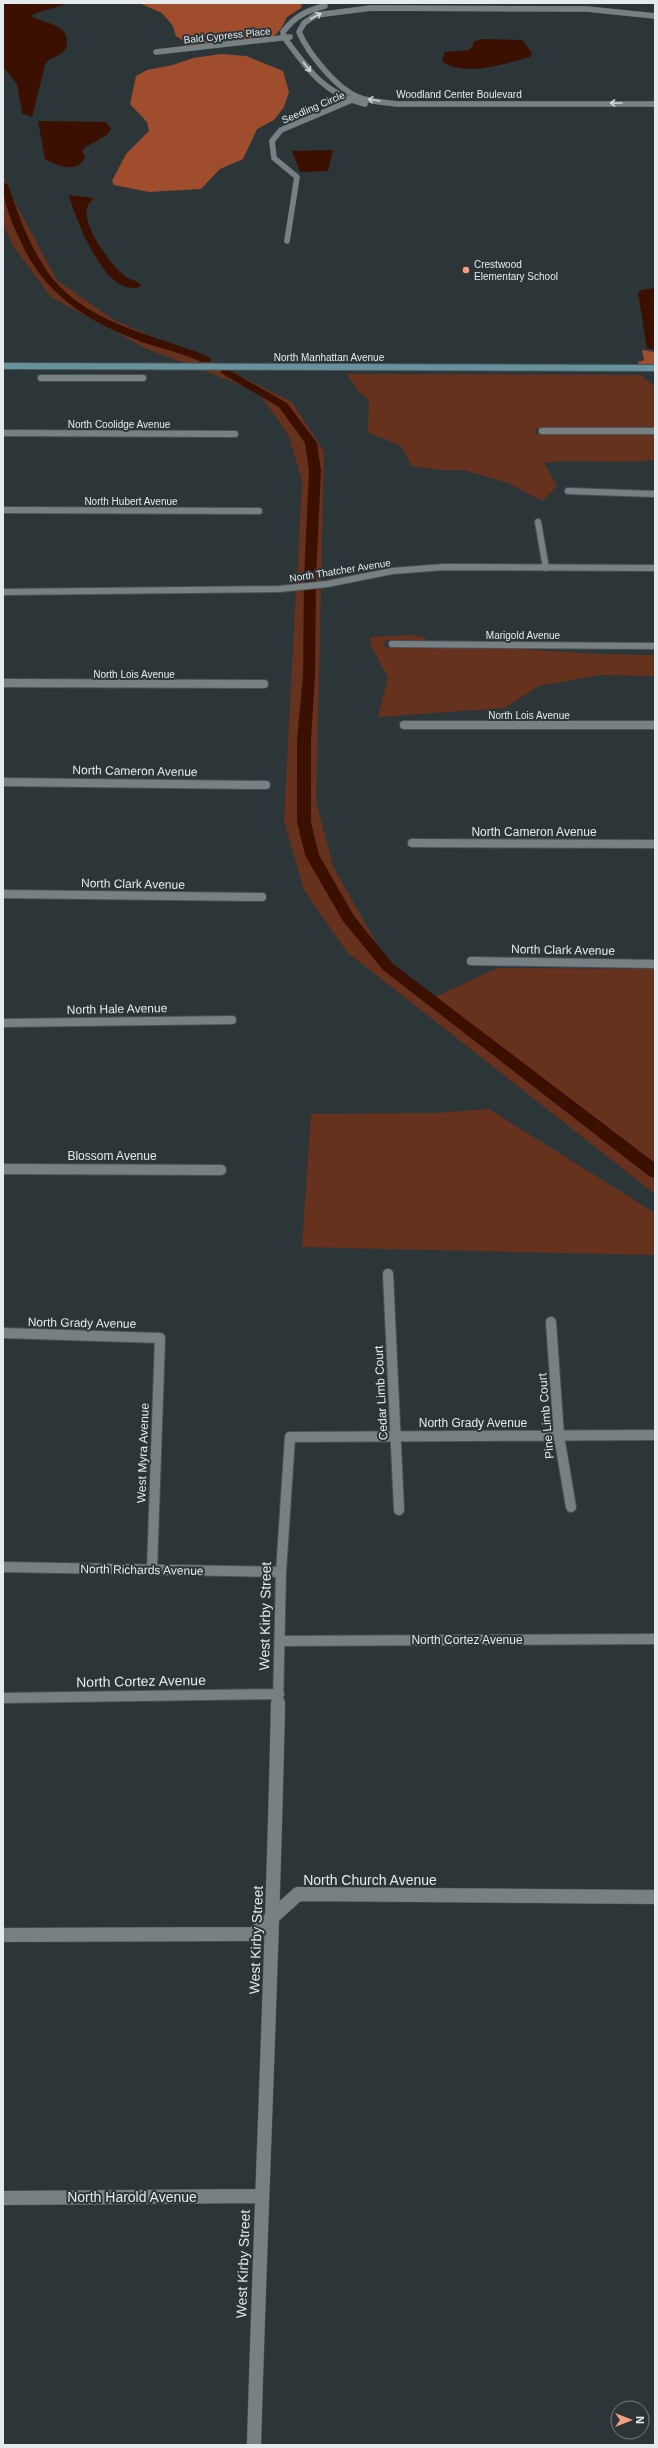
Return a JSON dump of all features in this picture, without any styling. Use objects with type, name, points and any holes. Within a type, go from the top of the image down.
[{"type":"street","points":[[345,5],[367,3]]},
{"type":"street","points":[[300,36],[299,32],[304,23],[316,15],[405,5],[587,4],[655,10]]},
{"type":"street","points":[[405,5],[587,9],[655,16]]},
{"type":"street","points":[[284,38],[283,32],[289,22],[304,11],[330,6]]},
{"type":"street","name":"Bald Cypress Place","points":[[156,52],[300,36]]},
{"type":"street","name":"Woodland Center Boulevard","points":[[300,36],[342,87],[358,98],[397,104],[655,104]]},
{"type":"street","name":"Woodland Center Boulevard","points":[[284,38],[309,71],[327,90],[348,101],[394,109],[629,109],[655,111]]},
{"type":"street","name":"Seedling Circle","points":[[287,241],[297,177],[274,158],[272,141],[281,130],[358,98]]},
{"type":"street","points":[[629,103],[629,109]]},
{"type":"street","name":"North Manhattan Avenue","points":[[3,366],[655,368]]},
{"type":"street","points":[[92,378],[94,367]]},
{"type":"street","points":[[41,378],[143,378]]},
{"type":"street","points":[[542,431],[655,431]]},
{"type":"street","name":"North Coolidge Avenue","points":[[3,433],[235,434]]},
{"type":"street","points":[[568,491],[655,494]]},
{"type":"street","name":"North Hubert Avenue","points":[[3,510],[259,511]]},
{"type":"street","points":[[538,522],[546,568]]},
{"type":"street","name":"North Thatcher Avenue","points":[[3,592],[250,589],[305,586],[327,584],[392,571],[437,568],[655,568]]},
{"type":"street","name":"Marigold Avenue","points":[[392,644],[655,646]]},
{"type":"street","name":"North Lois Avenue","points":[[3,683],[264,684]]},
{"type":"street","name":"North Lois Avenue","points":[[404,725],[655,725]]},
{"type":"street","name":"North Cameron Avenue","points":[[3,782],[266,785]]},
{"type":"street","name":"North Cameron Avenue","points":[[412,843],[655,844]]},
{"type":"street","name":"North Clark Avenue","points":[[3,894],[262,897]]},
{"type":"street","name":"North Clark Avenue","points":[[471,961],[655,964]]},
{"type":"street","name":"North Hale Avenue","points":[[3,1023],[232,1020]]},
{"type":"street","name":"Blossom Avenue","points":[[3,1168],[221,1170]]},
{"type":"street","name":"Cedar Limb Court","points":[[388,1274],[397,1436],[399,1510]]},
{"type":"street","name":"Pine Limb Court","points":[[551,1322],[559,1436],[571,1506]]},
{"type":"street","name":"North Grady Avenue","points":[[3,1334],[160,1338]]},
{"type":"street","name":"West Myra Avenue","points":[[152,1570],[160,1338]]},
{"type":"street","name":"North Grady Avenue","points":[[290,1436],[655,1435]]},
{"type":"street","name":"West Kirby Street","points":[[254,2445],[261,2196],[274,1917],[281,1572],[290,1436]]},
{"type":"street","name":"North Richards Avenue","points":[[3,1567],[281,1572]]},
{"type":"street","name":"North Cortez Avenue","points":[[280,1641],[655,1639]]},
{"type":"street","name":"North Cortez Avenue","points":[[3,1698],[279,1694]]},
{"type":"street","name":"North Church Avenue","points":[[3,1935],[254,1934],[298,1894],[655,1897]]},
{"type":"street","name":"North Harold Avenue","points":[[3,2198],[261,2196]]},
{"type":"shaded area","points":[[3,3],[69,3],[33,14],[32,17],[60,28],[66,36],[67,42],[66,48],[62,53],[50,59],[45,65],[32,117],[22,113],[17,84],[3,66]]},
{"type":"shaded area","points":[[139,3],[302,3],[301,8],[287,17],[281,29],[273,37],[184,46],[182,40],[176,36],[173,26],[162,13]]},
{"type":"shaded area","points":[[482,39],[522,40],[532,53],[530,57],[485,68],[461,68],[451,66],[442,61],[445,52],[469,50],[473,46],[473,42]]},
{"type":"shaded area","points":[[221,54],[246,56],[283,71],[289,92],[284,107],[274,120],[257,129],[243,159],[220,169],[201,189],[149,192],[114,185],[112,181],[126,154],[149,131],[147,122],[130,104],[136,76],[147,70],[173,65],[193,58]]},
{"type":"shaded area","points":[[38,121],[106,122],[111,129],[107,135],[84,148],[82,151],[85,157],[82,162],[73,167],[67,167],[55,164],[45,159]]},
{"type":"shaded area","points":[[333,150],[328,171],[300,172],[292,151]]},
{"type":"shaded area","points":[[3,174],[10,193],[57,280],[114,320],[216,364],[187,364],[149,350],[51,297],[13,246],[3,223]]},
{"type":"shaded area","points":[[69,195],[94,198],[88,205],[86,213],[92,233],[105,255],[120,272],[141,286],[128,288],[116,282],[105,270],[94,255],[85,238]]},
{"type":"shaded area","points":[[655,288],[655,350],[647,348],[638,293],[641,290]]},
{"type":"shaded area","points":[[642,350],[655,352],[655,365],[639,365],[638,362],[644,360]]},
{"type":"shaded area","points":[[200,369],[226,369],[292,402],[324,452],[321,581],[297,584],[302,481],[289,436],[258,392]]},
{"type":"shaded area","points":[[347,374],[641,375],[655,387],[655,428],[536,428],[536,434],[655,434],[655,460],[627,462],[572,461],[544,463],[557,486],[543,501],[508,483],[464,470],[441,470],[412,466],[401,446],[368,432],[369,400],[357,390]]},
{"type":"shaded area","points":[[321,588],[316,801],[333,866],[386,960],[435,997],[498,968],[655,969],[655,1194],[347,952],[304,890],[284,821],[296,590]]},
{"type":"shaded area","points":[[412,635],[428,640],[385,640],[384,647],[520,649],[596,654],[655,655],[655,676],[600,675],[539,686],[505,708],[378,717],[388,678],[371,645],[370,637]]},
{"type":"shaded area","points":[[489,1109],[655,1213],[655,1255],[302,1247],[311,1114],[435,1113]]},
{"type":"waterway","points":[[3,185],[17,223],[34,260],[41,271],[58,290],[80,307],[118,328],[142,338],[191,353],[206,360]]},
{"type":"waterway","points":[[225,371],[283,405],[311,443],[315,471],[310,577],[309,677],[304,739],[304,822],[312,855],[348,918],[388,967],[655,1172]]},
{"type":"place","name":"Crestwood Elementary School","points":[[466,270]]}]
